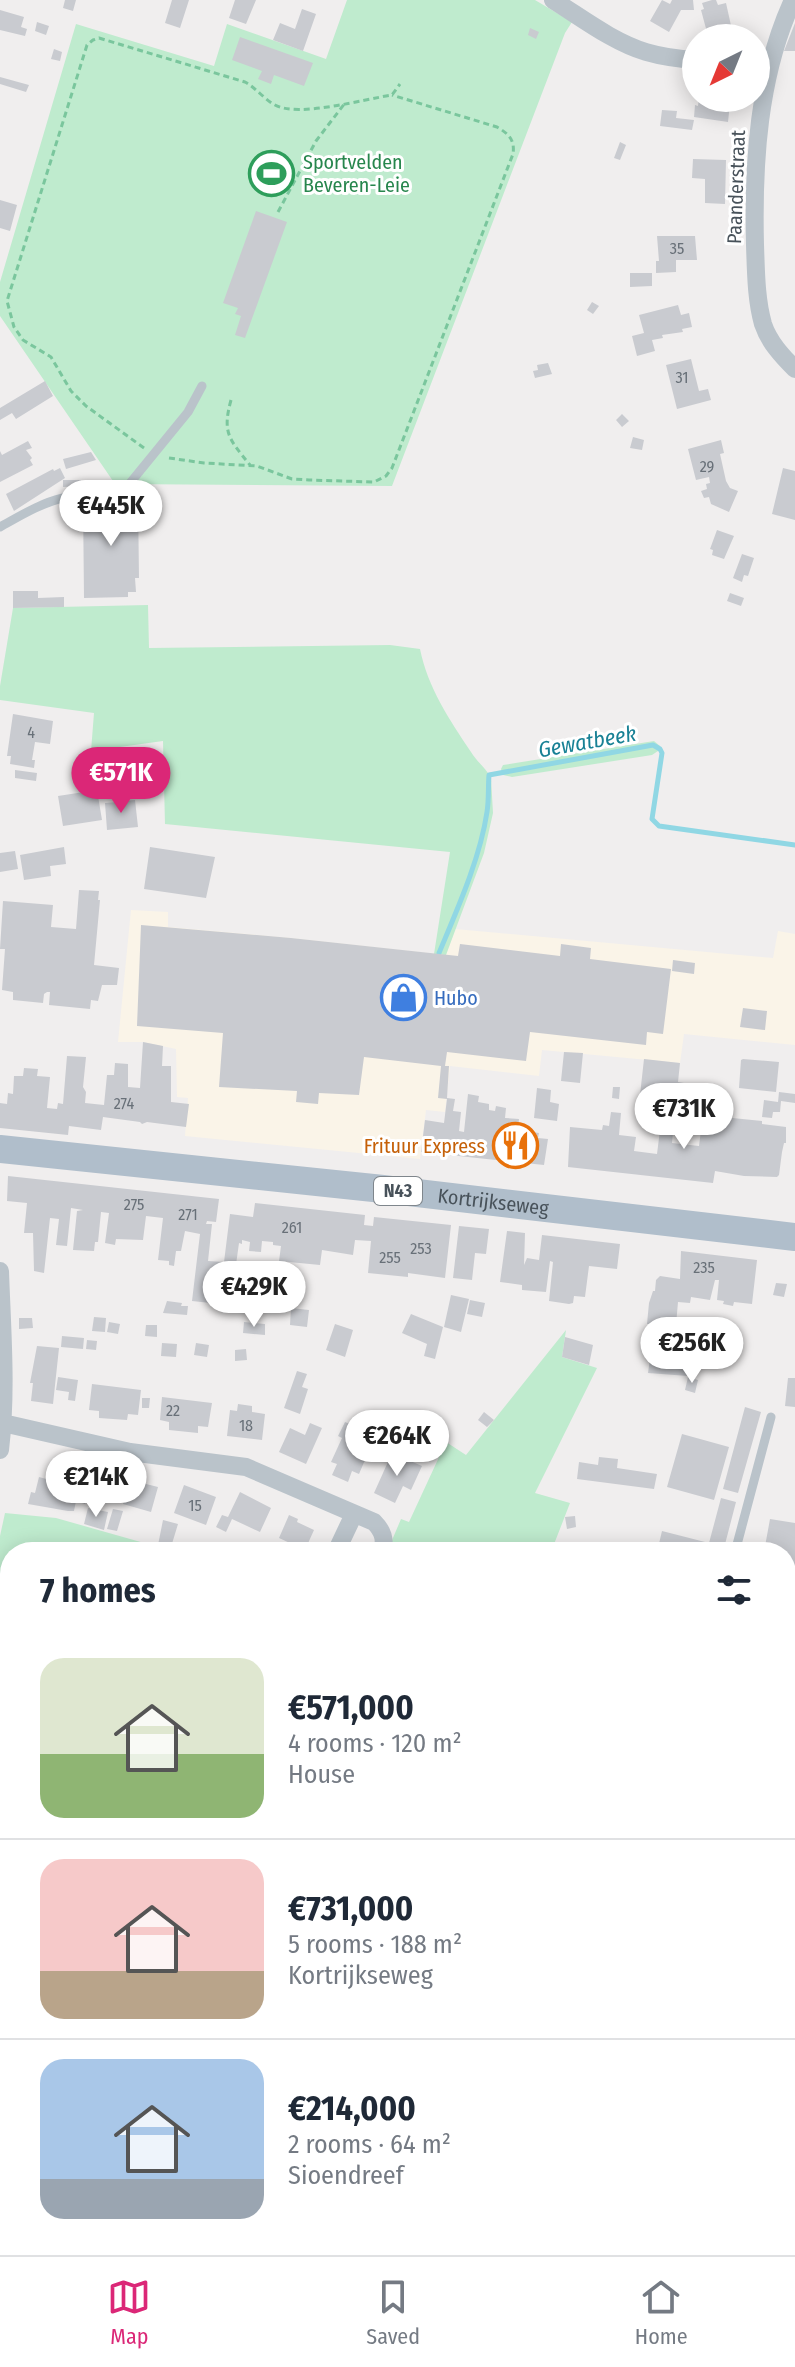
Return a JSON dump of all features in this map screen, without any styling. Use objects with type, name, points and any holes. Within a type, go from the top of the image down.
[{"type":"main road","name":"Kortrijkseweg","points":[[0,1149],[795,1237]]},
{"type":"street","points":[[553,0],[643,52],[682,59]]},
{"type":"street","name":"Paanderstraat","points":[[770,48],[793,0]]},
{"type":"street","name":"Paanderstraat","points":[[760,112],[754,206],[759,301],[768,336],[795,369]]},
{"type":"street","points":[[0,1271],[3,1423],[0,1450]]},
{"type":"street","points":[[3,1423],[130,1452],[246,1467],[374,1522],[380,1528],[384,1542]]},
{"type":"street","points":[[341,1542],[354,1514]]},
{"type":"lane","points":[[0,527],[63,498],[117,493],[126,488],[188,412],[202,386]]},
{"type":"lane","points":[[738,1542],[771,1417]]},
{"type":"path","points":[[99,38],[245,82],[274,105],[295,111],[392,95],[497,127],[507,132],[514,146],[392,468],[386,476],[374,482],[292,479],[250,465],[190,462],[155,454],[95,415],[76,397],[51,357],[17,334],[7,301],[87,45],[93,40],[99,38]]},
{"type":"path","points":[[392,95],[400,84]]},
{"type":"path","points":[[278,212],[316,141],[346,103]]},
{"type":"path","points":[[231,400],[225,421],[228,433],[250,465]]},
{"type":"shaded area","points":[[131,910],[168,912],[168,927],[446,955],[455,929],[773,958],[778,931],[795,934],[795,1045],[684,1034],[680,1063],[542,1050],[539,1076],[450,1066],[445,1112],[426,1110],[420,1159],[185,1136],[188,1098],[177,1097],[176,1049],[143,1042],[118,1042]]},
{"type":"green space","name":"Sportvelden Beveren-Leie","points":[[347,0],[535,0],[572,22],[565,33],[392,486],[115,484],[0,316],[0,282],[76,24],[214,66],[227,24],[326,59]]},
{"type":"green space","points":[[148,605],[149,648],[390,645],[420,649],[440,703],[473,756],[491,778],[493,813],[484,853],[446,955],[434,954],[450,852],[165,824],[163,741],[91,751],[94,713],[0,700],[13,608]]},
{"type":"green space","points":[[654,741],[660,746],[652,755],[512,777],[503,775],[501,769],[503,765]]},
{"type":"green space","points":[[566,1330],[562,1357],[597,1368],[535,1493],[570,1503],[555,1542],[391,1542],[401,1519],[409,1522],[446,1442],[466,1455]]},
{"type":"green space","points":[[5,1513],[56,1518],[141,1542],[0,1542]]},
{"type":"water","points":[[364,1415],[386,1424],[382,1434],[360,1425]]},
{"type":"building","points":[[65,0],[76,0],[73,11],[63,8]]},
{"type":"building","points":[[172,0],[189,0],[180,28],[165,23]]},
{"type":"building","points":[[235,0],[256,0],[246,24],[229,18]]},
{"type":"building","points":[[662,0],[670,4],[672,0],[693,0],[694,10],[681,10],[669,32],[650,21]]},
{"type":"building","points":[[716,0],[718,5],[726,3],[731,24],[705,24],[702,3]]},
{"type":"building","points":[[302,9],[316,14],[303,51],[273,40],[280,23],[295,29]]},
{"type":"building","points":[[0,10],[24,17],[21,27],[27,29],[25,36],[0,30]]},
{"type":"building","points":[[37,22],[49,26],[46,35],[35,31]]},
{"type":"building","points":[[795,23],[795,51],[784,51]]},
{"type":"building","points":[[530,28],[539,32],[536,39],[528,35]]},
{"type":"building","points":[[240,37],[313,63],[304,86],[274,75],[271,84],[258,79],[262,71],[232,60]]},
{"type":"building","points":[[54,49],[62,52],[60,61],[51,59]]},
{"type":"building","points":[[0,77],[29,85],[26,92],[0,84]]},
{"type":"building","points":[[662,110],[677,111],[676,118],[694,120],[692,130],[660,126]]},
{"type":"building","points":[[694,112],[729,112],[728,122],[694,117]]},
{"type":"building","points":[[620,142],[626,145],[620,160],[614,158]]},
{"type":"building","points":[[693,159],[726,160],[725,204],[705,203],[705,179],[692,178]]},
{"type":"building","points":[[0,200],[17,205],[10,231],[0,228]]},
{"type":"building","points":[[256,211],[287,222],[245,338],[235,335],[241,316],[235,314],[238,308],[223,303]]},
{"type":"building","points":[[657,236],[695,236],[697,260],[676,260],[676,272],[656,273],[656,261],[659,261]]},
{"type":"building","points":[[630,273],[652,273],[652,286],[630,287]]},
{"type":"building","points":[[592,302],[599,306],[593,314],[587,310]]},
{"type":"building","points":[[678,305],[681,315],[689,313],[692,327],[652,340],[655,351],[637,356],[632,336],[644,333],[639,315]]},
{"type":"building","points":[[691,359],[699,391],[708,389],[711,400],[677,409],[666,365]]},
{"type":"building","points":[[548,363],[552,374],[535,378],[533,371],[538,370],[537,365]]},
{"type":"building","points":[[45,381],[53,396],[16,419],[12,413],[0,420],[0,408]]},
{"type":"building","points":[[622,414],[629,421],[622,427],[616,420]]},
{"type":"building","points":[[633,437],[644,440],[642,450],[630,448]]},
{"type":"building","points":[[721,440],[724,453],[720,454],[726,481],[730,488],[738,491],[729,512],[711,504],[709,497],[704,498],[701,491],[707,489],[709,477],[696,480],[688,449]]},
{"type":"building","points":[[28,441],[32,448],[26,450],[33,465],[0,482],[0,451],[2,455]]},
{"type":"building","points":[[91,452],[96,460],[66,469],[63,459]]},
{"type":"building","points":[[60,468],[65,478],[14,511],[6,494]]},
{"type":"building","points":[[783,468],[795,471],[795,520],[772,514]]},
{"type":"building","points":[[63,480],[81,480],[81,486],[63,487]]},
{"type":"building","points":[[138,499],[139,578],[135,578],[136,592],[128,592],[128,597],[84,598],[83,500]]},
{"type":"building","points":[[717,530],[734,536],[724,559],[712,555],[713,550],[710,549]]},
{"type":"building","points":[[742,554],[754,558],[748,576],[744,575],[742,582],[733,578]]},
{"type":"building","points":[[13,591],[38,591],[38,598],[64,597],[64,607],[13,608]]},
{"type":"building","points":[[730,593],[744,598],[741,606],[727,601]]},
{"type":"building","points":[[13,714],[53,721],[50,744],[35,742],[34,768],[10,764],[11,756],[7,756]]},
{"type":"building","points":[[15,770],[37,773],[36,781],[15,778]]},
{"type":"building","points":[[97,790],[102,820],[63,826],[58,796]]},
{"type":"building","points":[[123,796],[124,801],[135,800],[138,827],[107,830],[105,803],[118,802],[117,797]]},
{"type":"building","points":[[64,847],[66,864],[50,866],[51,876],[24,880],[20,855]]},
{"type":"building","points":[[150,847],[215,857],[206,898],[144,889]]},
{"type":"building","points":[[15,851],[18,869],[0,872],[0,853]]},
{"type":"building","points":[[79,890],[99,891],[94,965],[119,968],[117,985],[102,985],[98,1001],[91,1000],[90,1009],[49,1005],[50,992],[44,994],[43,1003],[13,1000],[13,992],[2,990],[5,949],[0,949],[3,901],[53,905],[51,927],[76,929]]},
{"type":"building","name":"Hubo","points":[[141,925],[458,956],[460,944],[560,956],[561,944],[591,948],[590,959],[671,969],[663,1034],[647,1032],[646,1045],[530,1032],[526,1061],[447,1052],[447,1098],[455,1099],[453,1111],[461,1112],[459,1131],[464,1132],[468,1094],[479,1096],[478,1102],[489,1104],[489,1110],[495,1111],[496,1106],[506,1108],[505,1118],[519,1119],[518,1129],[532,1130],[539,1133],[538,1138],[548,1139],[544,1165],[421,1152],[425,1120],[444,1123],[447,1099],[438,1098],[441,1066],[364,1057],[359,1095],[319,1093],[318,1104],[296,1102],[297,1091],[219,1087],[223,1033],[137,1026]]},
{"type":"building","points":[[673,960],[695,963],[694,974],[672,971]]},
{"type":"building","points":[[743,1008],[767,1011],[765,1030],[740,1027]]},
{"type":"building","points":[[143,1042],[163,1046],[162,1066],[171,1066],[171,1102],[189,1104],[186,1127],[103,1117],[101,1130],[69,1126],[68,1135],[0,1128],[0,1103],[7,1104],[8,1093],[13,1094],[14,1076],[23,1076],[24,1068],[38,1069],[37,1076],[50,1077],[47,1108],[57,1109],[58,1103],[63,1104],[67,1056],[86,1057],[85,1103],[104,1105],[107,1075],[114,1075],[115,1063],[128,1064],[128,1087],[140,1088]]},
{"type":"building","points":[[564,1052],[583,1053],[580,1083],[561,1081]]},
{"type":"building","points":[[644,1059],[680,1063],[678,1082],[690,1084],[689,1092],[677,1090],[675,1117],[638,1113]]},
{"type":"building","points":[[743,1059],[779,1062],[776,1092],[739,1088]]},
{"type":"building","points":[[613,1087],[620,1087],[619,1099],[612,1098]]},
{"type":"building","points":[[537,1088],[551,1090],[550,1102],[559,1104],[557,1121],[534,1118]]},
{"type":"building","points":[[779,1092],[795,1094],[795,1103],[781,1101],[780,1112],[773,1112],[772,1118],[762,1117],[764,1100],[778,1102]]},
{"type":"building","points":[[611,1112],[621,1113],[619,1135],[636,1137],[634,1151],[657,1154],[660,1130],[673,1132],[672,1143],[699,1146],[703,1115],[762,1121],[762,1124],[786,1127],[779,1175],[744,1176],[715,1171],[713,1183],[568,1167],[570,1127],[602,1130],[603,1125],[609,1126]]},
{"type":"building","points":[[8,1176],[219,1199],[216,1222],[207,1221],[206,1224],[212,1224],[208,1261],[224,1262],[230,1214],[253,1217],[255,1203],[365,1215],[364,1225],[373,1226],[374,1217],[451,1225],[445,1278],[408,1273],[408,1277],[368,1273],[371,1241],[355,1240],[353,1255],[322,1250],[320,1265],[279,1261],[281,1246],[262,1241],[261,1252],[249,1251],[250,1242],[242,1240],[234,1279],[223,1278],[220,1304],[192,1301],[200,1234],[185,1231],[181,1251],[176,1251],[174,1266],[169,1265],[169,1261],[158,1260],[163,1218],[146,1216],[143,1240],[116,1239],[115,1245],[105,1243],[109,1213],[101,1212],[94,1251],[73,1250],[77,1211],[83,1210],[71,1208],[67,1246],[56,1245],[59,1219],[50,1218],[44,1273],[34,1271],[33,1233],[24,1233],[27,1203],[7,1201]]},
{"type":"building","points":[[459,1226],[489,1229],[486,1254],[475,1253],[472,1280],[453,1278]]},
{"type":"building","points":[[507,1231],[525,1233],[524,1265],[527,1258],[539,1260],[542,1235],[620,1244],[617,1269],[589,1266],[585,1297],[574,1296],[573,1303],[569,1304],[549,1301],[553,1262],[550,1261],[546,1292],[522,1290],[522,1285],[500,1282]]},
{"type":"building","points":[[681,1251],[757,1260],[752,1304],[734,1302],[733,1306],[717,1300],[719,1280],[715,1280],[710,1300],[691,1297],[690,1303],[678,1302],[676,1325],[702,1328],[688,1376],[648,1373],[652,1344],[649,1343],[651,1324],[647,1324],[649,1303],[660,1276],[680,1279]]},
{"type":"building","points":[[776,1283],[787,1284],[784,1297],[773,1295]]},
{"type":"building","points":[[451,1295],[469,1299],[461,1332],[444,1327]]},
{"type":"building","points":[[470,1300],[485,1303],[482,1317],[467,1314]]},
{"type":"building","points":[[167,1301],[188,1306],[187,1315],[163,1313]]},
{"type":"building","points":[[291,1308],[309,1310],[307,1327],[290,1325]]},
{"type":"building","points":[[411,1314],[443,1327],[435,1359],[424,1356],[427,1344],[402,1333]]},
{"type":"building","points":[[94,1317],[106,1318],[105,1332],[92,1331]]},
{"type":"building","points":[[19,1318],[32,1318],[33,1328],[19,1329]]},
{"type":"building","points":[[109,1322],[120,1324],[118,1334],[107,1332]]},
{"type":"building","points":[[244,1322],[265,1324],[265,1335],[243,1333]]},
{"type":"building","points":[[335,1324],[353,1330],[345,1357],[326,1350]]},
{"type":"building","points":[[146,1325],[157,1325],[157,1337],[145,1336]]},
{"type":"building","points":[[62,1336],[84,1338],[83,1349],[61,1347]]},
{"type":"building","points":[[565,1337],[593,1345],[589,1365],[562,1357]]},
{"type":"building","points":[[87,1340],[97,1341],[96,1350],[86,1349]]},
{"type":"building","points":[[162,1343],[177,1344],[176,1357],[161,1356]]},
{"type":"building","points":[[196,1343],[209,1345],[207,1357],[194,1355]]},
{"type":"building","points":[[37,1346],[59,1348],[53,1404],[31,1401],[33,1383],[30,1383]]},
{"type":"building","points":[[246,1349],[247,1360],[235,1361],[235,1350]]},
{"type":"building","points":[[297,1371],[307,1374],[302,1387],[308,1389],[300,1414],[284,1408]]},
{"type":"building","points":[[58,1377],[78,1380],[75,1401],[68,1400],[69,1392],[56,1390]]},
{"type":"building","points":[[688,1377],[698,1380],[695,1393],[685,1390]]},
{"type":"building","points":[[788,1378],[795,1378],[795,1407],[785,1406]]},
{"type":"building","points":[[92,1384],[141,1390],[138,1415],[128,1414],[127,1420],[99,1418],[99,1411],[89,1410]]},
{"type":"building","points":[[162,1397],[212,1403],[208,1427],[198,1426],[198,1433],[169,1430],[169,1422],[160,1420]]},
{"type":"building","points":[[142,1398],[150,1398],[149,1408],[142,1408]]},
{"type":"building","points":[[238,1404],[252,1406],[252,1412],[265,1414],[262,1440],[227,1436],[230,1410],[237,1411]]},
{"type":"building","points":[[745,1407],[761,1412],[738,1493],[723,1489]]},
{"type":"building","points":[[484,1412],[494,1420],[487,1427],[478,1420]]},
{"type":"building","points":[[399,1414],[411,1419],[406,1431],[394,1426]]},
{"type":"building","points":[[345,1422],[362,1429],[357,1440],[371,1446],[359,1474],[352,1471],[348,1482],[332,1475],[337,1464],[331,1462],[342,1438],[338,1436]]},
{"type":"building","points":[[310,1423],[322,1428],[306,1464],[279,1452],[290,1428],[305,1435]]},
{"type":"building","points":[[682,1434],[729,1447],[714,1500],[667,1487]]},
{"type":"building","points":[[392,1453],[422,1466],[411,1490],[403,1486],[395,1503],[374,1493]]},
{"type":"building","points":[[599,1457],[618,1459],[617,1468],[657,1474],[654,1489],[577,1479],[579,1462],[598,1465]]},
{"type":"building","points":[[52,1472],[63,1475],[61,1482],[89,1489],[85,1504],[76,1501],[74,1511],[68,1511],[28,1504],[39,1477],[50,1480]]},
{"type":"building","points":[[130,1480],[158,1487],[151,1512],[123,1504]]},
{"type":"building","points":[[184,1485],[216,1497],[206,1525],[174,1513]]},
{"type":"building","points":[[240,1492],[271,1508],[260,1532],[232,1519],[226,1532],[216,1527],[222,1515],[228,1517]]},
{"type":"building","points":[[721,1498],[736,1502],[726,1542],[709,1542]]},
{"type":"building","points":[[88,1508],[108,1512],[104,1530],[84,1524]]},
{"type":"building","points":[[113,1509],[123,1511],[117,1531],[107,1529]]},
{"type":"building","points":[[289,1515],[314,1530],[309,1542],[288,1542],[279,1538]]},
{"type":"building","points":[[575,1516],[576,1527],[567,1529],[565,1517]]},
{"type":"building","points":[[770,1519],[795,1523],[795,1542],[766,1542]]},
{"type":"building","points":[[163,1520],[178,1524],[173,1542],[159,1542]]},
{"type":"building","points":[[662,1531],[705,1542],[659,1542]]},
{"type":"waterway","name":"Gewatbeek","points":[[439,953],[479,848],[488,807],[489,775],[653,745],[662,753],[652,819],[659,826],[795,845]]},
{"type":"place","name":"Sportvelden Beveren-Leie","points":[[272,174]]},
{"type":"place","name":"Hubo","points":[[403,998]]},
{"type":"place","name":"Frituur Express","points":[[516,1146]]}]
